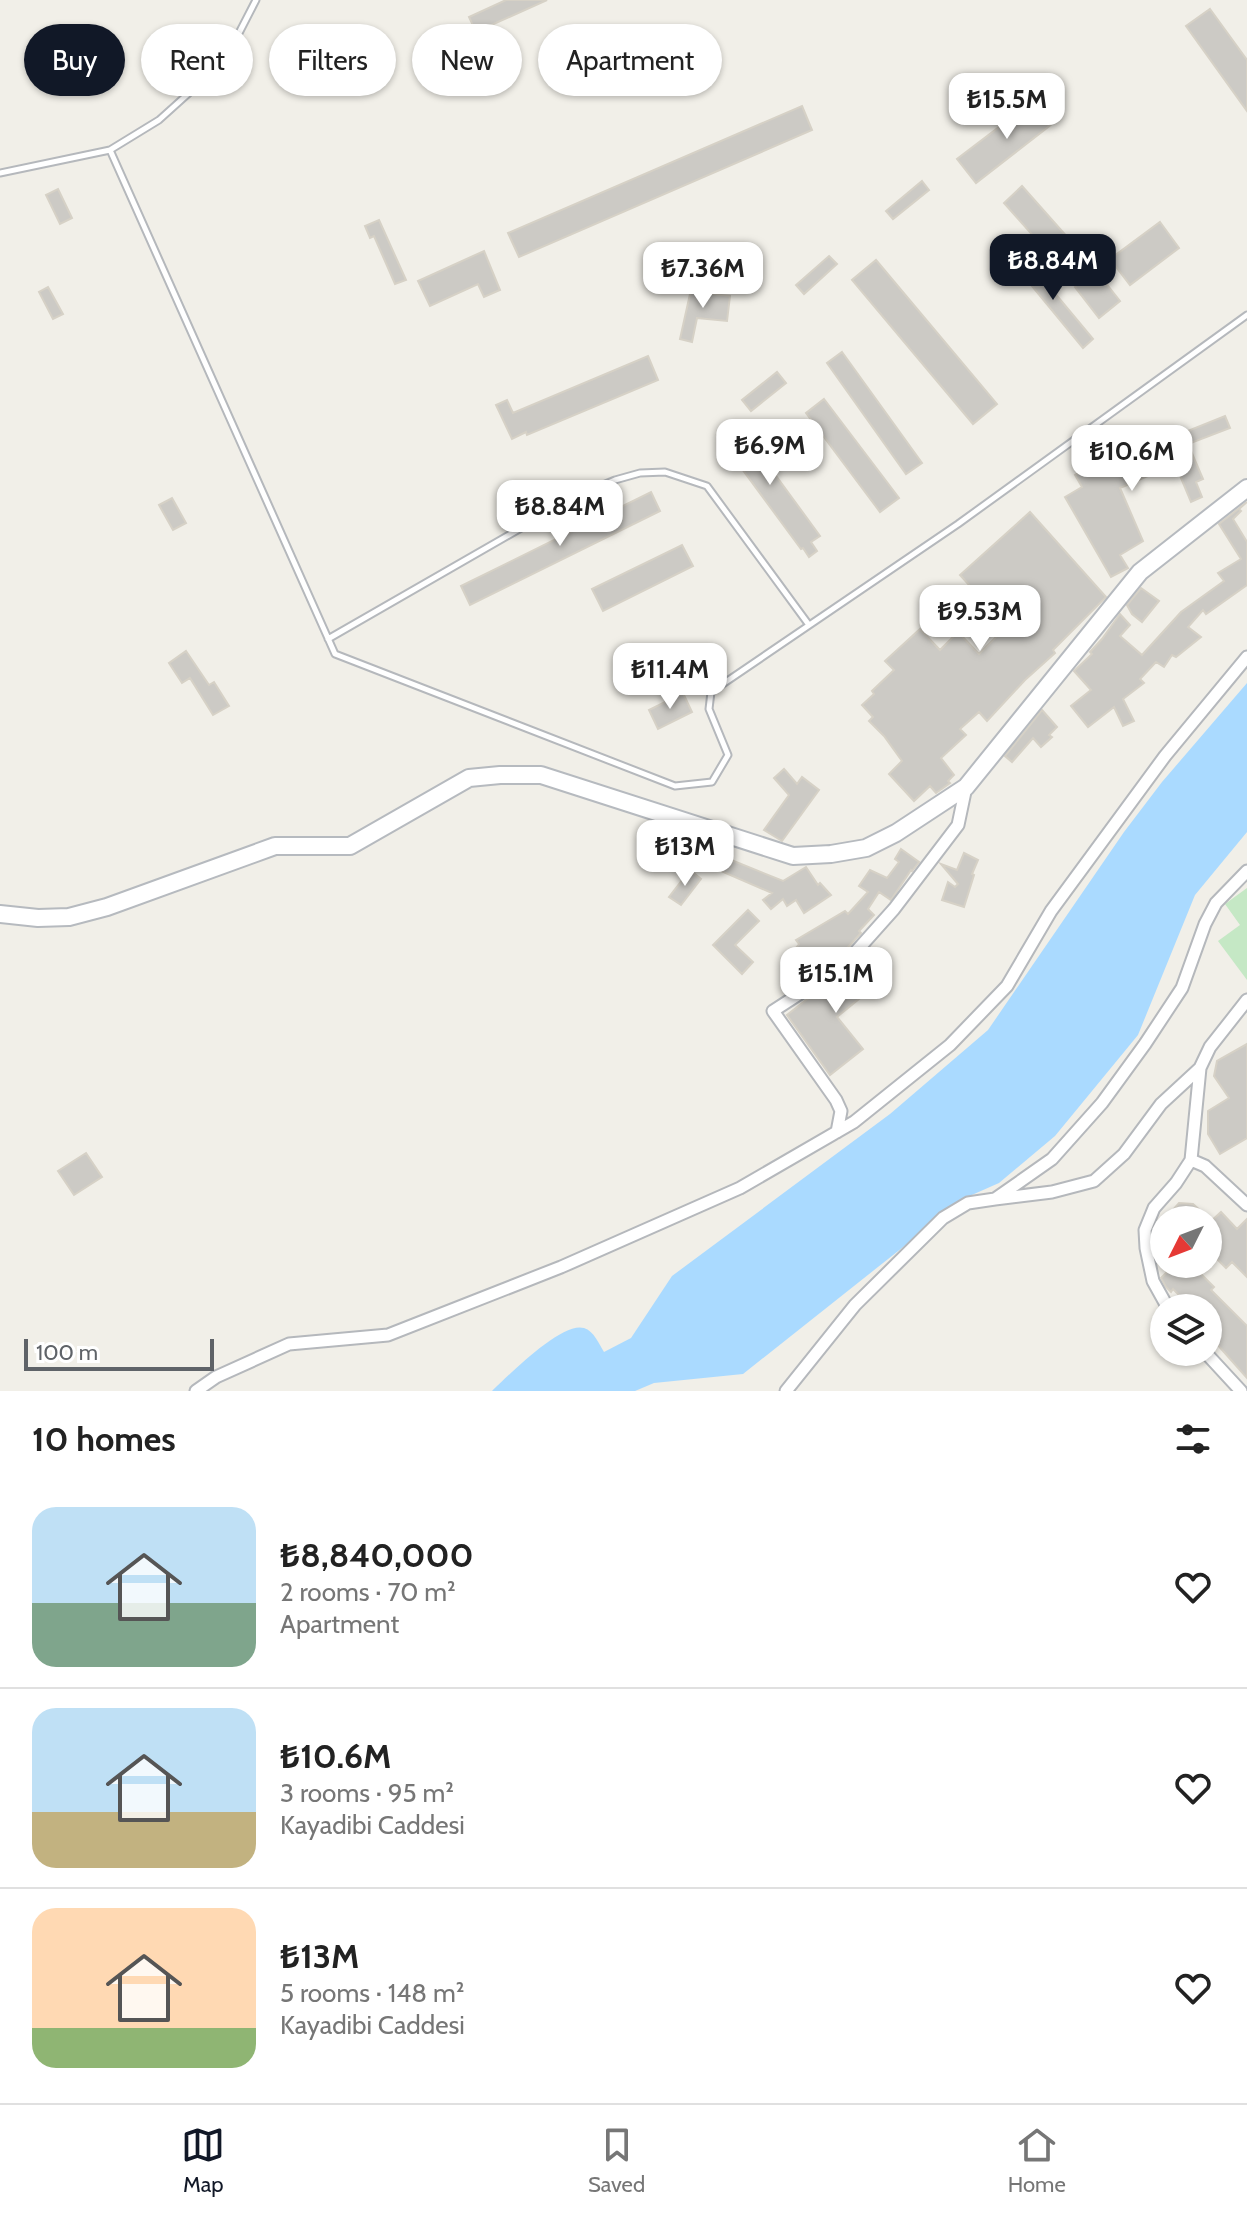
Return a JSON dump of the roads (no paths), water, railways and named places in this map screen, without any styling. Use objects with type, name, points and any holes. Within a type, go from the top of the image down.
[{"type":"street","points":[[0,914],[69,917],[107,907],[275,846],[350,846],[469,778],[500,775],[541,775],[793,856],[866,848],[896,833],[966,787],[1140,572],[1247,488]]},
{"type":"street","points":[[196,1391],[216,1377],[289,1344],[388,1335],[561,1267],[740,1188],[854,1122],[950,1045],[1007,986],[1051,911],[1165,756],[1247,657]]},
{"type":"street","points":[[837,1132],[841,1111],[836,1100],[773,1011],[844,965],[894,909],[958,825],[966,787]]},
{"type":"street","points":[[995,1199],[1052,1159],[1102,1103],[1182,988],[1205,924],[1216,903],[1247,871]]},
{"type":"street","points":[[1160,1294],[1153,1281],[1145,1230],[1154,1208],[1191,1160],[1200,1068],[1210,1047],[1247,1000]]},
{"type":"street","points":[[786,1391],[855,1305],[943,1218],[968,1203],[1052,1192],[1094,1181],[1124,1154],[1161,1104],[1200,1068]]},
{"type":"street","points":[[1191,1160],[1205,1166],[1247,1205]]},
{"type":"street","points":[[1218,1366],[1241,1391]]},
{"type":"lane","points":[[0,173],[110,150],[159,120],[199,84],[238,35],[256,0]]},
{"type":"lane","points":[[110,150],[335,654],[675,786],[712,782],[728,755],[709,709],[711,692],[958,524],[1247,315]]},
{"type":"lane","points":[[328,639],[575,497],[615,480],[653,472],[675,475],[707,486],[809,625]]},
{"type":"water","points":[[1247,683],[1247,832],[1195,895],[1138,1035],[1055,1136],[999,1183],[965,1198],[743,1374],[654,1383],[635,1391],[492,1391],[536,1351],[574,1328],[591,1332],[604,1352],[631,1338],[672,1276],[890,1114],[988,1030],[1124,832],[1162,782]]}]
